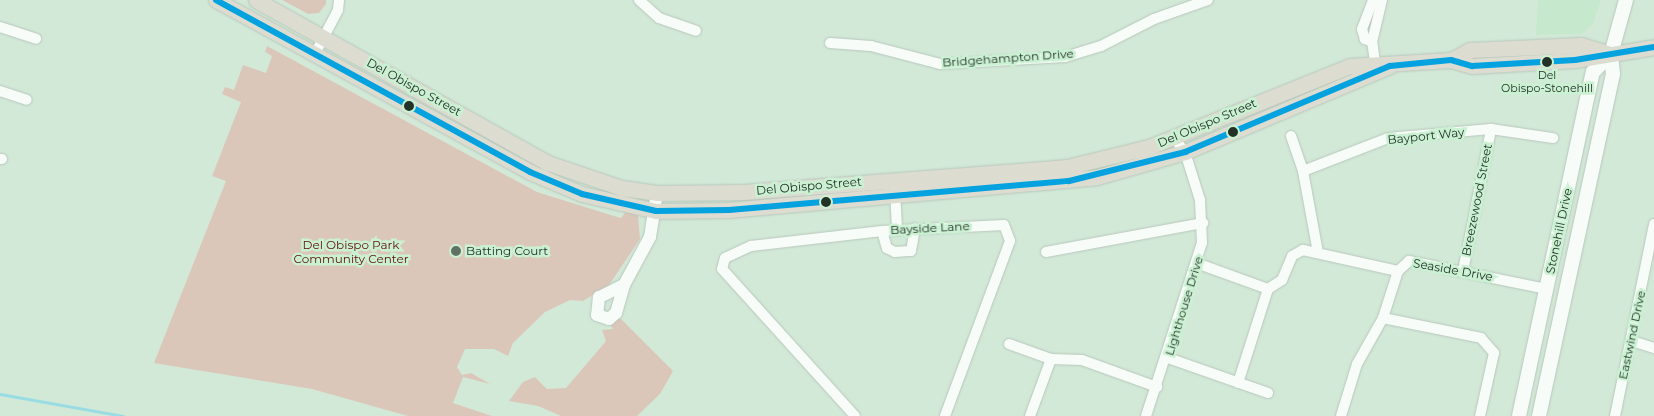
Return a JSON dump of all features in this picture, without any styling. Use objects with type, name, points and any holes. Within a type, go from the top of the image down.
[{"type":"main road","name":"Del Obispo Street","points":[[216,0],[316,52],[530,172],[582,194],[656,211],[729,210],[1069,181],[1185,152],[1376,68]]},
{"type":"main road","name":"Del Obispo Street","points":[[256,0],[324,36],[548,163],[622,188],[657,193],[743,192],[1067,167],[1174,138],[1325,74],[1451,60],[1472,66],[1611,54],[1654,47]]},
{"type":"main road","name":"Stonehill Drive","points":[[1539,416],[1612,74],[1611,54],[1626,0]]},
{"type":"main road","name":"Stonehill Drive","points":[[1519,416],[1593,72],[1611,54]]},
{"type":"main road","points":[[1547,289],[1561,316]]},
{"type":"street","points":[[316,52],[339,0]]},
{"type":"street","points":[[639,0],[659,18],[696,31]]},
{"type":"street","name":"Bridgehampton Drive","points":[[830,43],[871,46],[940,64],[1065,57],[1101,46],[1154,19],[1208,0]]},
{"type":"street","points":[[1372,42],[1365,39],[1362,29],[1373,0]]},
{"type":"street","points":[[1376,68],[1372,42],[1382,0]]},
{"type":"street","points":[[0,27],[36,39]]},
{"type":"street","points":[[0,91],[27,100]]},
{"type":"street","name":"Bayport Way","points":[[1303,171],[1388,138],[1491,129],[1554,138]]},
{"type":"street","name":"Breezewood Street","points":[[1463,271],[1491,129]]},
{"type":"street","points":[[1290,136],[1303,171],[1318,253]]},
{"type":"street","name":"Lighthouse Drive","points":[[1146,416],[1168,358],[1199,264],[1203,223],[1185,152],[1174,138]]},
{"type":"street","points":[[894,179],[897,229]]},
{"type":"street","points":[[624,285],[645,251],[656,211],[657,193]]},
{"type":"street","points":[[1046,252],[1203,223]]},
{"type":"street","name":"Eastwind Drive","points":[[1615,416],[1632,341],[1654,224]]},
{"type":"street","name":"Bayside Lane","points":[[855,416],[722,268],[725,258],[751,246],[897,229],[1004,225],[1010,241],[945,416]]},
{"type":"street","points":[[882,231],[887,248],[903,252],[911,251],[916,242],[914,228]]},
{"type":"street","points":[[1238,382],[1268,288],[1282,280],[1292,256],[1303,250],[1398,271]]},
{"type":"street","name":"Seaside Drive","points":[[1342,416],[1357,364],[1383,318],[1398,271],[1409,261],[1547,289]]},
{"type":"street","points":[[1199,264],[1268,288]]},
{"type":"street","points":[[1383,318],[1481,338],[1494,353],[1480,416]]},
{"type":"street","points":[[1632,341],[1654,348]]},
{"type":"street","points":[[1008,344],[1051,359],[1082,360],[1157,387]]},
{"type":"street","points":[[1168,358],[1268,393]]},
{"type":"street","points":[[1030,416],[1051,359]]},
{"type":"shaded area","points":[[1538,0],[1601,0],[1593,24],[1582,34],[1536,35]]},
{"type":"green space","points":[[282,0],[326,0],[326,4],[319,13],[308,14]]},
{"type":"green space","name":"Del Obispo Park Community Center","points":[[267,46],[537,192],[621,218],[628,209],[638,215],[640,239],[609,285],[583,301],[570,300],[545,312],[513,343],[508,356],[494,349],[465,349],[457,367],[462,375],[471,373],[490,384],[463,377],[453,403],[492,416],[408,416],[312,389],[154,363],[226,181],[212,176],[241,102],[222,94],[225,87],[234,90],[243,65],[266,73],[272,56],[265,52]]},
{"type":"green space","points":[[613,319],[621,319],[673,371],[660,394],[637,416],[561,416],[538,406],[509,401],[523,382],[535,377],[547,389],[566,388],[606,341],[602,330],[613,329],[609,322]]},
{"type":"waterway","points":[[0,394],[123,416]]},
{"type":"transit line","points":[[216,0],[530,172],[582,194],[656,211],[729,210],[1069,181],[1185,152],[1390,66],[1451,60],[1472,66],[1575,60],[1654,47]]},
{"type":"place","name":"Del Obispo-Stonehill","points":[[1547,62]]},
{"type":"place","name":"Batting Court","points":[[456,251]]}]
